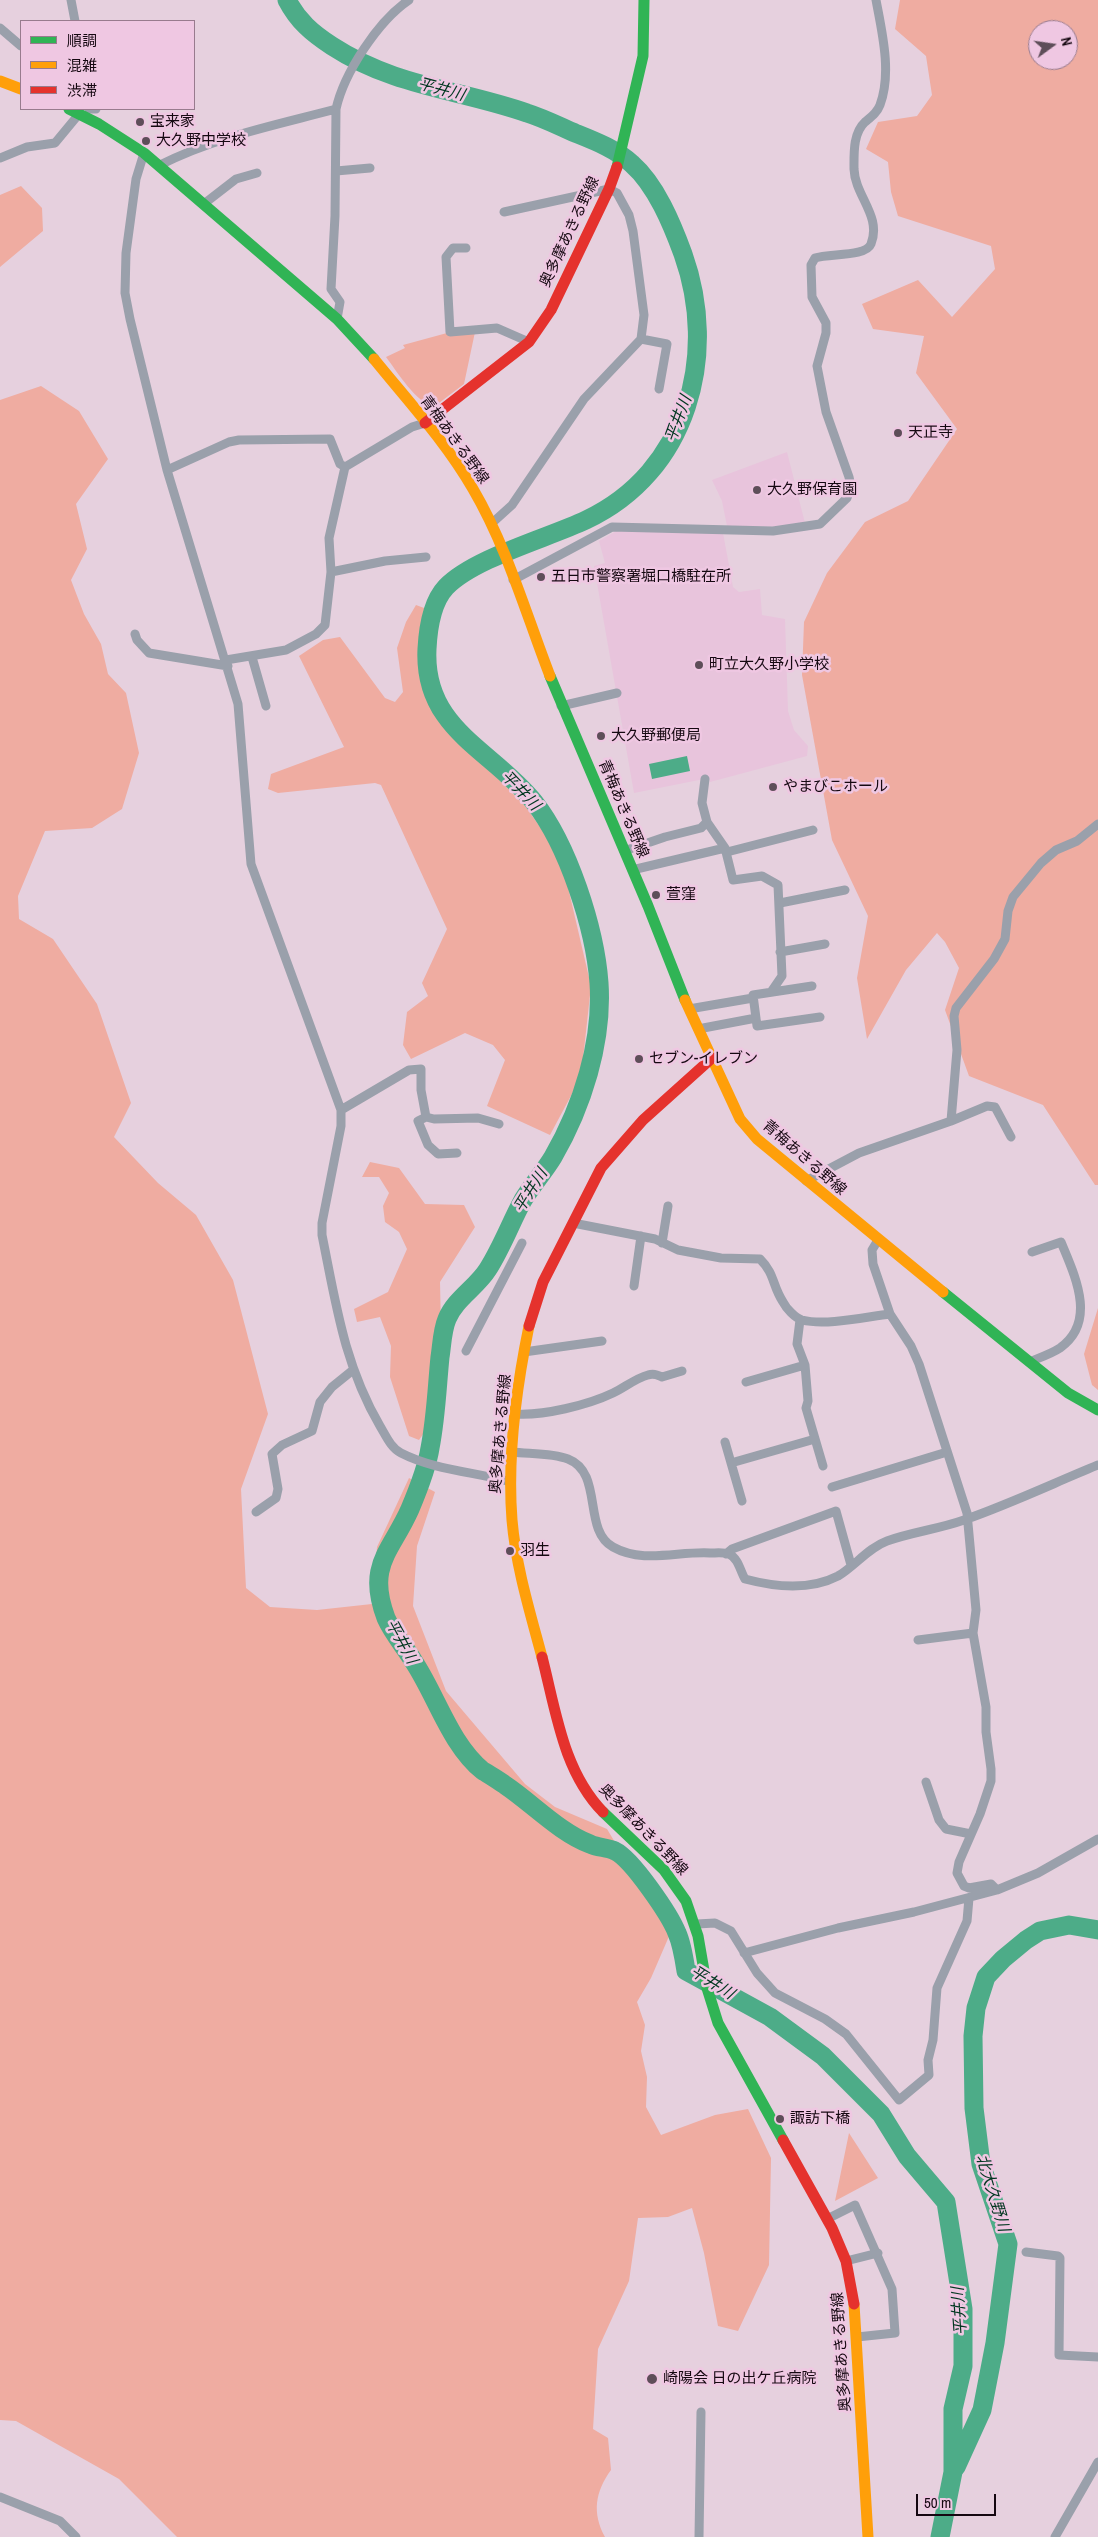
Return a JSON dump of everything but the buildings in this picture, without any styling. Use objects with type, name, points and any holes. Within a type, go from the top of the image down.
[{"type":"main road","name":"奥多摩あきる野線","points":[[425,423],[529,342],[551,310],[608,189],[629,126],[643,56],[644,0]]},
{"type":"main road","points":[[0,81],[20,89]]},
{"type":"main road","name":"青梅あきる野線","points":[[86,111],[160,165],[337,319],[373,357],[460,470],[492,526],[561,706],[624,851],[698,1030],[746,1128],[806,1181],[1029,1362],[1068,1393],[1098,1410]]},
{"type":"main road","name":"奥多摩あきる野線","points":[[712,1058],[612,1154],[587,1190],[573,1223],[540,1289],[524,1352],[515,1414],[511,1503],[519,1567],[573,1768],[584,1790],[602,1811],[656,1861],[675,1884],[697,1924],[710,2000],[726,2041],[827,2219],[846,2261],[852,2287],[857,2337],[868,2537]]},
{"type":"street","points":[[71,0],[75,20]]},
{"type":"street","points":[[337,319],[340,302],[330,289],[336,171],[336,109],[340,92],[349,74],[389,18],[409,0]]},
{"type":"street","points":[[512,577],[612,527],[773,531],[800,529],[820,524],[847,498],[850,487],[849,477],[826,412],[817,366],[826,333],[826,323],[812,297],[811,265],[815,258],[825,254],[857,254],[868,249],[872,243],[873,216],[856,186],[855,148],[859,130],[880,107],[884,90],[886,75],[876,0]]},
{"type":"street","points":[[0,28],[20,45]]},
{"type":"street","points":[[160,165],[191,151],[236,135],[336,109]]},
{"type":"street","points":[[0,158],[27,146],[55,143],[86,111]]},
{"type":"street","points":[[144,153],[136,179],[126,253],[126,294],[136,346],[167,470],[238,704],[251,864],[341,1110],[341,1126],[324,1206],[322,1235],[342,1336],[352,1370],[365,1400],[391,1445],[399,1452],[413,1458],[511,1482]]},
{"type":"street","points":[[336,171],[370,168]]},
{"type":"street","points":[[205,203],[236,179],[257,172]]},
{"type":"street","points":[[492,526],[512,505],[584,399],[641,339],[644,315],[633,231],[629,214],[617,193],[608,189],[504,212]]},
{"type":"street","points":[[466,248],[453,248],[446,257],[450,332],[497,328],[529,342]]},
{"type":"street","points":[[641,339],[667,344],[659,389]]},
{"type":"street","points":[[135,634],[137,640],[149,653],[227,663],[286,650],[316,634],[325,624],[332,572],[330,538],[344,467],[412,427],[425,423]]},
{"type":"street","points":[[167,470],[229,442],[240,440],[330,439],[340,464],[344,467]]},
{"type":"street","points":[[332,572],[385,561],[426,557]]},
{"type":"street","points":[[252,657],[266,706]]},
{"type":"street","points":[[561,706],[617,693]]},
{"type":"street","points":[[705,778],[702,803],[707,822],[726,850],[733,880],[762,876],[778,885],[780,903],[778,928],[782,976],[771,992]]},
{"type":"street","points":[[624,851],[665,837],[701,828],[707,822]]},
{"type":"street","points":[[951,1121],[957,1050],[954,1016],[956,1008],[994,959],[1005,939],[1008,911],[1013,897],[1041,863],[1056,850],[1077,841],[1098,824]]},
{"type":"street","points":[[632,870],[813,830]]},
{"type":"street","points":[[780,903],[845,890]]},
{"type":"street","points":[[780,952],[825,944]]},
{"type":"street","points":[[689,1009],[753,998],[753,995],[812,986]]},
{"type":"street","points":[[753,998],[757,1026],[820,1017]]},
{"type":"street","points":[[698,1030],[756,1018]]},
{"type":"street","points":[[341,1110],[409,1070],[420,1068],[421,1090],[426,1117]]},
{"type":"street","points":[[806,1181],[859,1153],[951,1121],[987,1106],[995,1107],[1011,1137]]},
{"type":"street","points":[[457,1153],[438,1154],[428,1145],[418,1121],[426,1117],[434,1119],[478,1118],[499,1124]]},
{"type":"street","points":[[662,1243],[668,1206]]},
{"type":"street","points":[[573,1223],[641,1236],[678,1250],[721,1258],[760,1259],[770,1269],[775,1289],[784,1304],[800,1320],[826,1323],[890,1314]]},
{"type":"street","points":[[634,1286],[641,1236]]},
{"type":"street","points":[[878,1240],[872,1250],[873,1264],[890,1314],[911,1346],[919,1364],[968,1519],[976,1610],[973,1633],[986,1707],[986,1732],[992,1769],[991,1781],[959,1862],[957,1873],[964,1886],[969,1888],[991,1884],[997,1890]]},
{"type":"street","points":[[1029,1362],[1056,1351],[1068,1342],[1077,1324],[1081,1301],[1078,1282],[1061,1242],[1032,1252]]},
{"type":"street","points":[[466,1351],[522,1243]]},
{"type":"street","points":[[800,1320],[797,1344],[805,1365],[808,1401],[806,1408],[823,1466]]},
{"type":"street","points":[[524,1352],[602,1342]]},
{"type":"street","points":[[746,1382],[805,1365]]},
{"type":"street","points":[[256,1512],[276,1498],[278,1489],[272,1454],[282,1445],[312,1431],[320,1402],[332,1387],[352,1370]]},
{"type":"street","points":[[515,1414],[530,1415],[584,1403],[613,1393],[646,1375],[656,1374],[662,1377],[682,1371]]},
{"type":"street","points":[[731,1463],[815,1439]]},
{"type":"street","points":[[725,1442],[742,1501]]},
{"type":"street","points":[[512,1452],[569,1459],[580,1467],[586,1476],[600,1531],[607,1543],[614,1548],[646,1556],[678,1555],[692,1552],[726,1554],[738,1562],[745,1579],[773,1586],[800,1586],[837,1576],[861,1556],[886,1541],[968,1519],[1098,1465]]},
{"type":"street","points":[[832,1488],[948,1452]]},
{"type":"street","points":[[726,1554],[732,1549],[836,1511],[851,1565]]},
{"type":"street","points":[[918,1640],[973,1633]]},
{"type":"street","points":[[926,1782],[940,1820],[946,1829],[971,1834]]},
{"type":"street","points":[[744,1953],[838,1928],[914,1912],[997,1890],[1038,1873],[1098,1839]]},
{"type":"street","points":[[697,1924],[715,1923],[731,1931],[757,1973],[775,1993],[825,2019],[846,2034],[899,2100],[930,2075],[928,2060],[933,2040],[937,1988],[968,1921],[969,1898]]},
{"type":"street","points":[[827,2219],[855,2205],[878,2253],[892,2289],[895,2333],[857,2337]]},
{"type":"street","points":[[1026,2252],[1060,2258],[1059,2355],[1098,2357]]},
{"type":"street","points":[[846,2261],[878,2253]]},
{"type":"street","points":[[699,2537],[701,2412]]},
{"type":"street","points":[[1055,2537],[1098,2462]]},
{"type":"street","points":[[0,2497],[60,2521],[76,2537]]},
{"type":"shaded area","points":[[900,0],[1098,0],[1098,1185],[1095,1185],[1043,1105],[969,1076],[945,1010],[959,968],[945,942],[937,933],[906,970],[867,1039],[857,978],[868,916],[832,840],[802,675],[804,622],[827,573],[865,522],[908,501],[957,429],[916,373],[924,336],[873,329],[862,304],[918,280],[952,317],[995,269],[991,246],[898,216],[891,192],[888,162],[866,149],[878,122],[917,116],[932,95],[926,56],[895,29]]},
{"type":"shaded area","points":[[21,186],[42,208],[43,231],[0,267],[0,195]]},
{"type":"shaded area","points":[[475,332],[464,384],[435,406],[428,404],[415,394],[386,357],[405,348],[403,345],[447,333]]},
{"type":"shaded area","points":[[41,386],[79,411],[108,459],[76,504],[87,549],[71,580],[84,614],[101,644],[108,674],[126,693],[139,753],[122,809],[92,828],[45,831],[18,896],[19,919],[53,939],[97,1004],[131,1103],[114,1137],[158,1183],[196,1215],[233,1280],[268,1414],[241,1489],[246,1588],[270,1607],[317,1610],[372,1604],[377,1547],[409,1478],[435,1492],[417,1546],[413,1606],[446,1691],[525,1784],[555,1807],[607,1829],[670,1934],[651,1978],[637,2002],[645,2025],[641,2051],[647,2077],[646,2107],[661,2135],[715,2115],[748,2109],[771,2158],[769,2265],[738,2331],[718,2326],[704,2253],[692,2208],[668,2217],[638,2218],[629,2281],[598,2349],[593,2429],[608,2438],[611,2470],[601,2486],[597,2503],[598,2520],[605,2537],[177,2537],[119,2479],[16,2421],[0,2420],[0,400]]},
{"type":"shaded area","name":"大久野保育園","points":[[787,452],[805,523],[778,527],[727,526],[722,501],[712,480]]},
{"type":"shaded area","name":"町立大久野小学校","points":[[618,530],[723,533],[733,587],[739,592],[760,589],[762,615],[785,619],[788,711],[794,730],[808,746],[807,756],[710,782],[709,778],[634,793],[594,566],[605,563],[599,541]]},
{"type":"shaded area","points":[[416,605],[424,608],[422,674],[455,734],[526,807],[561,857],[591,986],[581,1077],[550,1135],[487,1106],[505,1060],[493,1045],[465,1033],[411,1059],[403,1045],[407,1012],[428,996],[422,983],[447,929],[381,785],[375,783],[278,793],[268,789],[271,774],[344,747],[299,656],[323,640],[340,637],[385,698],[395,702],[403,692],[397,648],[406,622]]},
{"type":"shaded area","points":[[687,756],[690,771],[652,779],[649,764]]},
{"type":"shaded area","points":[[370,1162],[399,1168],[425,1204],[464,1205],[475,1227],[440,1282],[441,1328],[424,1433],[419,1440],[409,1436],[390,1377],[391,1346],[380,1317],[357,1322],[354,1309],[388,1292],[407,1249],[399,1232],[385,1222],[383,1206],[389,1193],[379,1177],[362,1177]]},
{"type":"shaded area","points":[[1098,1308],[1098,1390],[1092,1385],[1084,1354]]},
{"type":"shaded area","points":[[849,2133],[878,2178],[835,2201]]},
{"type":"waterway","name":"平井川","points":[[287,0],[296,14],[312,31],[332,46],[356,60],[403,79],[533,115],[598,142],[626,159],[641,173],[656,194],[674,230],[683,254],[693,292],[697,331],[695,370],[686,407],[671,441],[649,472],[621,499],[586,520],[512,549],[474,567],[458,577],[441,593],[432,616],[427,649],[429,676],[436,699],[448,719],[463,736],[517,783],[534,802],[558,841],[578,888],[586,913],[596,961],[599,983],[598,1028],[594,1051],[581,1096],[563,1138],[549,1163],[523,1200],[488,1269],[455,1305],[447,1319],[442,1338],[434,1425],[427,1463],[410,1509],[383,1560],[379,1585],[381,1600],[389,1624],[422,1676],[453,1734],[472,1760],[483,1771],[515,1792],[568,1833],[593,1845],[615,1851],[622,1856],[650,1888],[673,1925],[683,1951],[686,1971],[770,2017],[823,2056],[881,2114],[907,2156],[946,2202],[963,2309],[963,2366],[953,2409],[953,2472],[940,2537]]},
{"type":"waterway","name":"北大久野川","points":[[956,2467],[982,2410],[995,2343],[1008,2244],[981,2164],[974,2108],[973,2036],[976,2008],[986,1977],[1003,1959],[1040,1931],[1069,1925],[1098,1930]]},
{"type":"traffic: fast","points":[[617,167],[643,56],[644,0]]},
{"type":"traffic: fast","points":[[71,110],[99,124],[144,153],[337,319],[374,359]]},
{"type":"traffic: fast","points":[[550,676],[648,906],[685,1000]]},
{"type":"traffic: fast","points":[[943,1292],[1068,1393],[1098,1410]]},
{"type":"traffic: fast","points":[[603,1812],[664,1870],[686,1901],[698,1936],[707,1988],[718,2023],[783,2140]]},
{"type":"traffic: slow","points":[[0,81],[20,89]]},
{"type":"traffic: slow","points":[[374,359],[439,438],[473,489],[506,557],[550,676]]},
{"type":"traffic: slow","points":[[685,1000],[740,1119],[757,1139],[943,1292]]},
{"type":"traffic: slow","points":[[529,1326],[520,1374],[514,1423],[511,1496],[517,1555],[542,1657]]},
{"type":"traffic: slow","points":[[854,2304],[868,2537]]},
{"type":"traffic: jam","points":[[425,423],[529,342],[551,310],[609,189],[617,167]]},
{"type":"traffic: jam","points":[[529,1326],[543,1282],[601,1168],[643,1120],[712,1058]]},
{"type":"traffic: jam","points":[[542,1657],[557,1719],[570,1759],[589,1796],[603,1812]]},
{"type":"traffic: jam","points":[[783,2140],[832,2228],[846,2261],[854,2304]]},
{"type":"place","name":"宝来家","points":[[140,122]]},
{"type":"place","name":"大久野中学校","points":[[146,141]]},
{"type":"place","name":"天正寺","points":[[898,433]]},
{"type":"place","name":"大久野保育園","points":[[757,490]]},
{"type":"place","name":"五日市警察署堀口橋駐在所","points":[[541,577]]},
{"type":"place","name":"町立大久野小学校","points":[[699,665]]},
{"type":"place","name":"大久野郵便局","points":[[601,736]]},
{"type":"place","name":"やまびこホール","points":[[773,787]]},
{"type":"place","name":"萱窪","points":[[656,895]]},
{"type":"place","name":"セブン-イレブン","points":[[639,1059]]},
{"type":"place","name":"羽生","points":[[510,1551]]},
{"type":"place","name":"諏訪下橋","points":[[780,2119]]},
{"type":"place","name":"崎陽会 日の出ケ丘病院","points":[[652,2379]]}]
